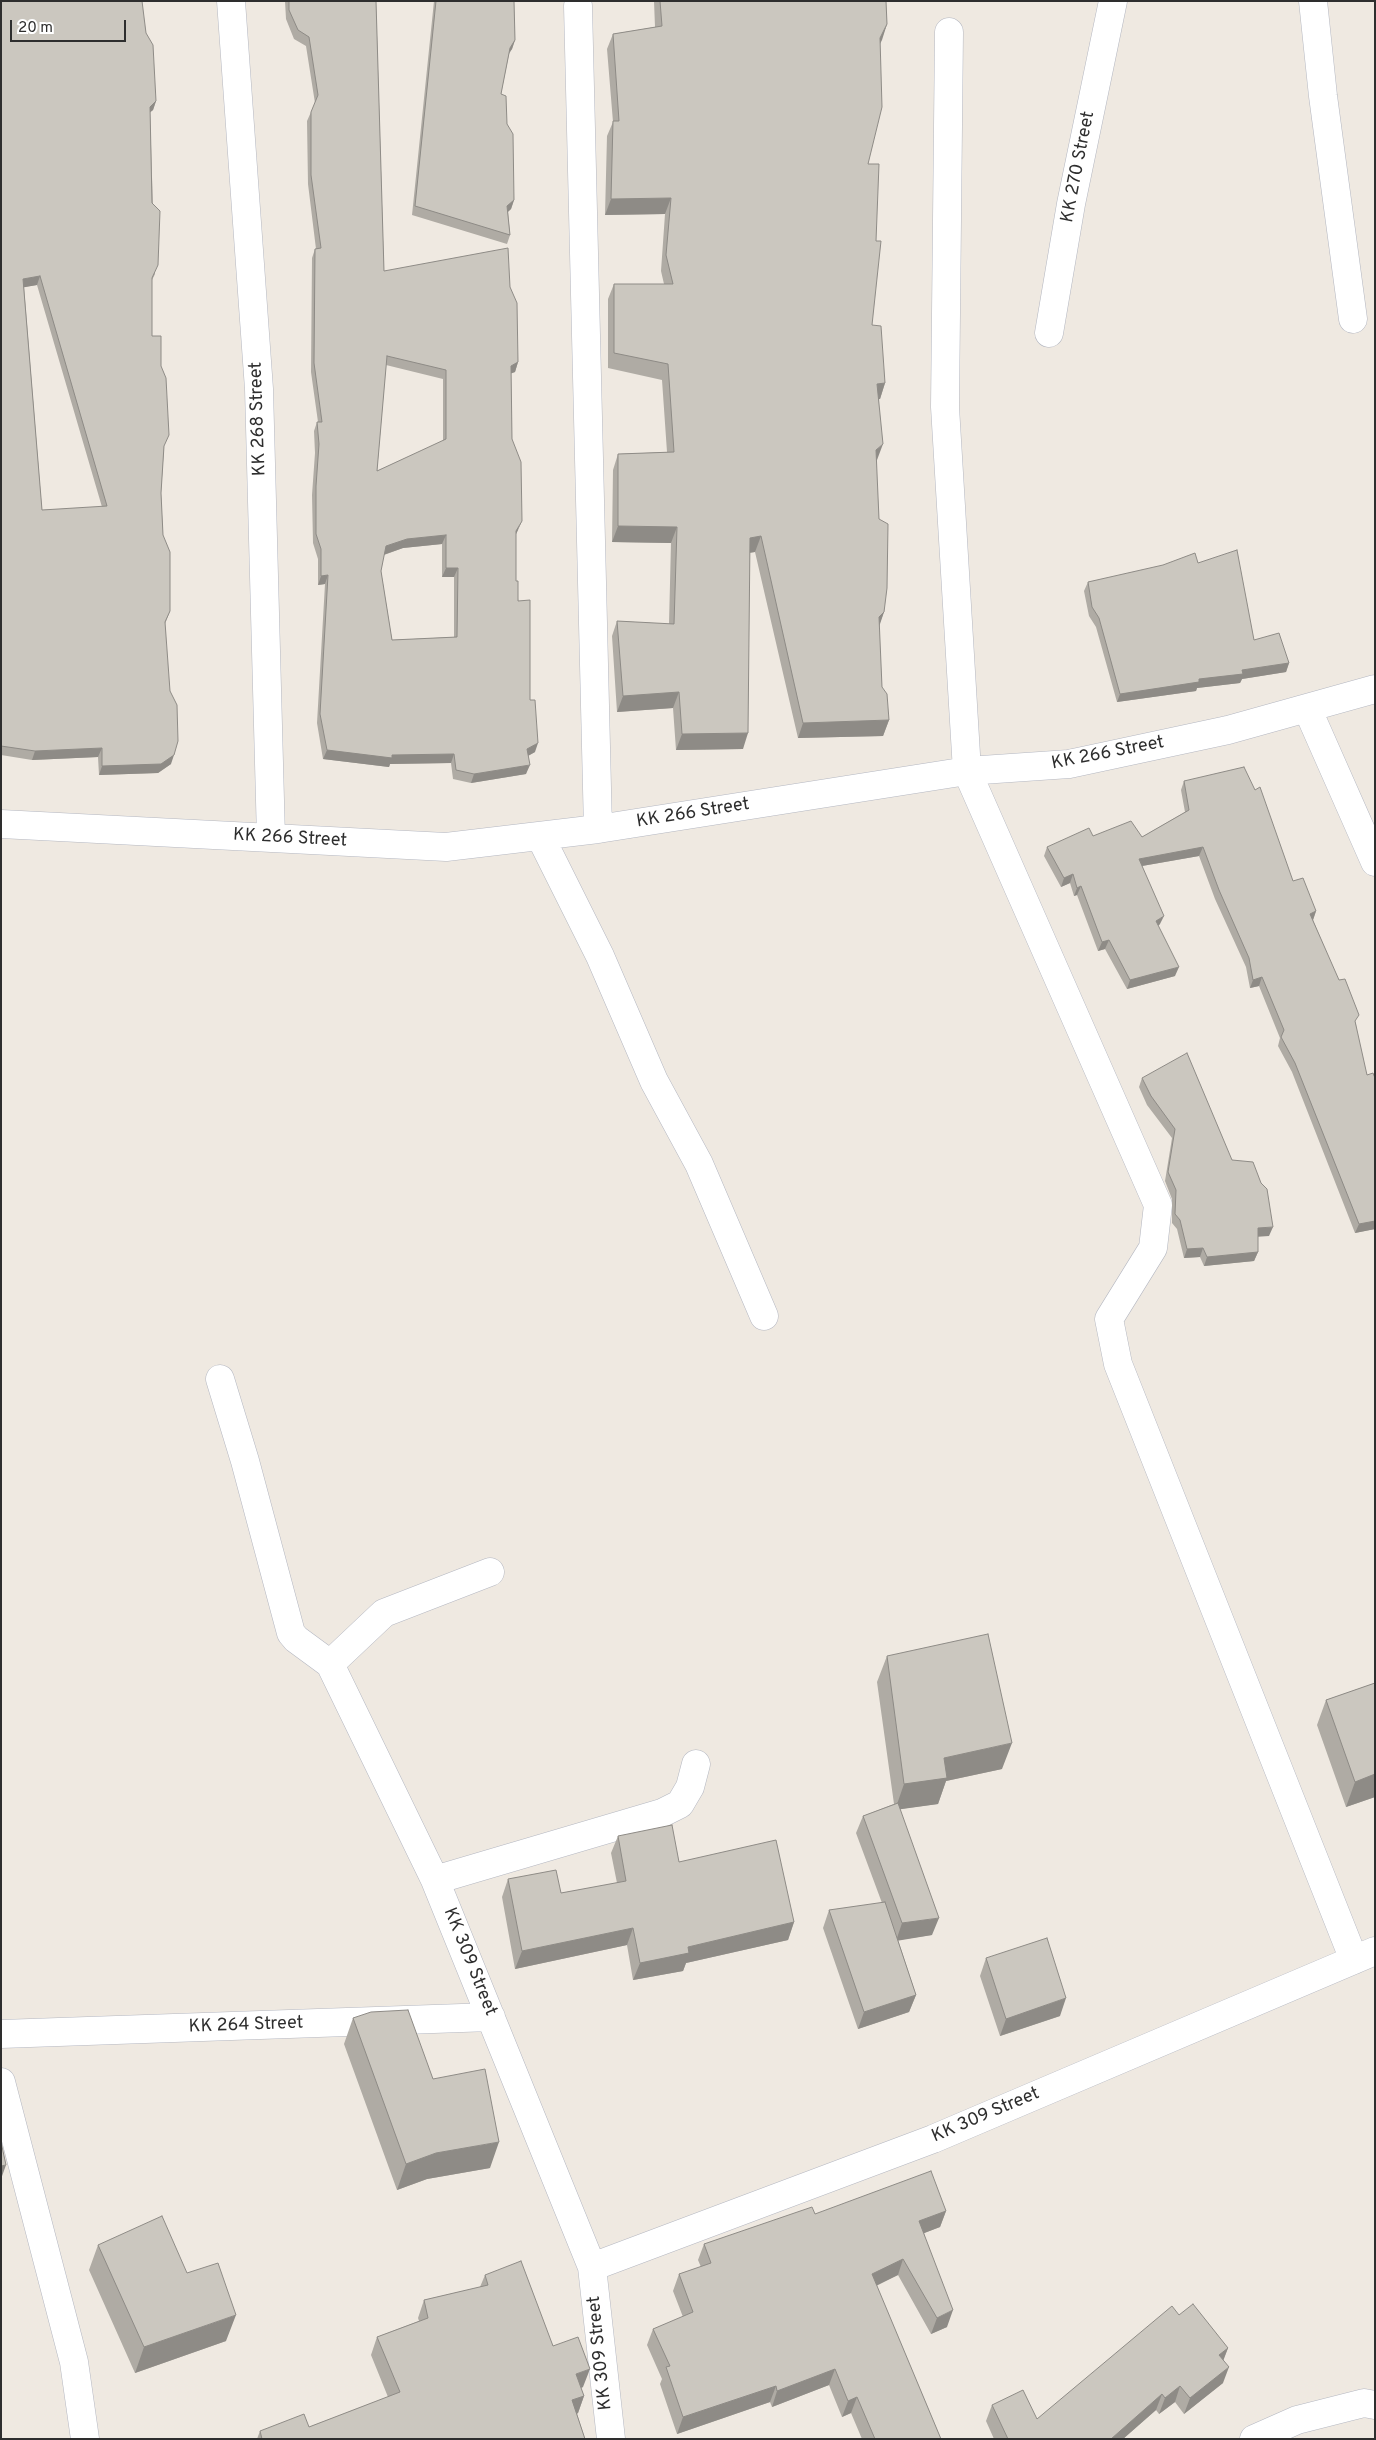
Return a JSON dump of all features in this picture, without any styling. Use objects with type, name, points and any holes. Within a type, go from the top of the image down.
[{"type":"street","name":"KK 268 Street","points":[[231,1],[259,389],[271,838]]},
{"type":"street","name":"KK 270 Street","points":[[1049,333],[1071,204],[1113,1]]},
{"type":"street","points":[[1313,1],[1323,96],[1353,319]]},
{"type":"street","points":[[578,6],[598,829]]},
{"type":"street","points":[[949,32],[946,407],[968,771],[1158,1206],[1153,1248],[1109,1319],[1118,1364],[1364,1955]]},
{"type":"street","name":"KK 266 Street","points":[[1,824],[446,847],[598,829],[968,771],[1069,764],[1228,730],[1375,690]]},
{"type":"street","points":[[1307,708],[1375,862]]},
{"type":"street","points":[[540,836],[600,956],[654,1081],[699,1164],[764,1316]]},
{"type":"street","points":[[220,1379],[245,1461],[291,1633],[296,1640],[330,1664],[384,1613],[490,1572]]},
{"type":"street","name":"KK 309 Street","points":[[330,1664],[435,1880],[592,2267],[611,2439]]},
{"type":"street","points":[[435,1880],[662,1813],[680,1804],[690,1787],[696,1764]]},
{"type":"street","name":"KK 309 Street","points":[[592,2267],[933,2139],[1364,1955]]},
{"type":"street","name":"KK 264 Street","points":[[1,2034],[491,2017]]},
{"type":"street","points":[[1,2082],[74,2362],[85,2439]]},
{"type":"street","points":[[1254,2439],[1297,2420],[1364,2403],[1375,2405]]},
{"type":"building","points":[[1,1],[142,1],[146,33],[153,45],[156,101],[150,107],[152,203],[160,211],[158,265],[152,278],[152,336],[161,336],[161,366],[166,378],[169,435],[164,446],[161,493],[163,535],[170,552],[170,611],[165,622],[170,691],[177,705],[178,741],[174,755],[161,764],[102,766],[102,748],[35,751],[1,746]],"holes":[[[40,276],[107,506],[42,510],[23,279]]]},
{"type":"building","points":[[289,1],[376,1],[384,271],[508,248],[510,287],[517,303],[518,362],[511,366],[512,439],[521,462],[522,521],[516,531],[516,581],[518,581],[518,601],[530,600],[530,700],[535,700],[538,743],[527,749],[530,765],[474,774],[456,770],[454,754],[392,755],[392,758],[327,750],[320,714],[328,575],[321,576],[321,549],[316,534],[316,486],[319,444],[317,422],[322,422],[314,363],[315,249],[321,248],[311,175],[311,112],[318,95],[309,37],[298,30],[289,10]],"holes":[[[387,356],[446,370],[446,439],[377,471]],[[446,535],[446,568],[458,568],[457,637],[392,640],[381,571],[386,546],[407,539]]]},
{"type":"building","points":[[436,1],[514,1],[515,40],[510,48],[501,94],[506,96],[507,124],[513,134],[514,200],[507,206],[510,235],[415,206]]},
{"type":"building","points":[[660,1],[886,1],[887,24],[880,38],[882,107],[868,164],[879,164],[876,241],[881,241],[872,325],[881,326],[885,383],[877,384],[883,444],[876,450],[879,519],[888,524],[887,588],[884,612],[879,617],[882,687],[887,694],[889,720],[803,723],[761,536],[750,538],[748,733],[682,734],[679,692],[623,696],[617,621],[674,624],[677,527],[618,526],[618,454],[674,452],[668,364],[614,353],[614,284],[673,284],[666,255],[671,198],[611,199],[613,121],[619,121],[613,34],[662,26]]},
{"type":"building","points":[[1237,550],[1254,640],[1279,633],[1289,663],[1242,670],[1243,674],[1199,679],[1199,682],[1120,694],[1099,618],[1092,607],[1088,582],[1163,565],[1195,553],[1198,563]]},
{"type":"building","points":[[1244,767],[1255,790],[1260,787],[1293,881],[1303,878],[1316,911],[1310,914],[1339,980],[1345,979],[1359,1015],[1355,1021],[1367,1075],[1373,1073],[1375,1078],[1375,1221],[1359,1224],[1295,1063],[1281,1037],[1284,1030],[1262,977],[1253,980],[1249,958],[1219,890],[1203,847],[1139,859],[1164,916],[1156,921],[1179,967],[1130,980],[1109,940],[1102,942],[1081,886],[1077,888],[1073,874],[1064,878],[1047,847],[1089,828],[1093,836],[1131,821],[1142,837],[1189,810],[1184,781]]},
{"type":"building","points":[[1187,1053],[1232,1160],[1253,1162],[1261,1183],[1267,1189],[1273,1227],[1258,1228],[1258,1252],[1207,1257],[1203,1248],[1187,1249],[1180,1220],[1175,1214],[1176,1190],[1168,1172],[1175,1129],[1151,1096],[1142,1078]]},
{"type":"building","points":[[988,1634],[1012,1743],[944,1758],[947,1778],[904,1784],[887,1656]]},
{"type":"building","points":[[1375,1683],[1375,1774],[1355,1782],[1326,1700]]},
{"type":"building","points":[[898,1803],[939,1918],[902,1923],[863,1816]]},
{"type":"building","points":[[672,1825],[679,1862],[776,1840],[794,1922],[688,1947],[689,1953],[640,1963],[633,1928],[522,1951],[508,1879],[556,1870],[561,1893],[626,1881],[618,1836]]},
{"type":"building","points":[[885,1902],[916,1995],[864,2012],[829,1910]]},
{"type":"building","points":[[1047,1938],[1066,1998],[1006,2019],[986,1958]]},
{"type":"building","points":[[408,2010],[433,2079],[485,2069],[499,2142],[436,2153],[406,2164],[353,2018],[371,2012]]},
{"type":"building","points":[[1,2142],[6,2165],[1,2166]]},
{"type":"building","points":[[931,2171],[946,2211],[919,2221],[953,2310],[937,2318],[903,2259],[872,2274],[941,2439],[875,2439],[857,2397],[848,2401],[835,2369],[777,2391],[776,2386],[683,2417],[666,2367],[670,2366],[653,2329],[693,2312],[679,2274],[711,2263],[704,2244],[812,2207],[815,2214]]},
{"type":"building","points":[[162,2216],[187,2273],[218,2263],[236,2315],[144,2347],[98,2245]]},
{"type":"building","points":[[521,2261],[553,2346],[578,2337],[590,2369],[576,2374],[584,2396],[572,2400],[585,2439],[262,2439],[260,2431],[304,2414],[309,2427],[400,2392],[377,2337],[428,2318],[424,2300],[488,2285],[485,2275]]},
{"type":"building","points":[[1193,2304],[1228,2348],[1219,2355],[1229,2367],[1190,2398],[1180,2386],[1165,2398],[1162,2394],[1111,2439],[1008,2439],[992,2405],[1023,2390],[1037,2419],[1172,2306],[1179,2315]]}]
